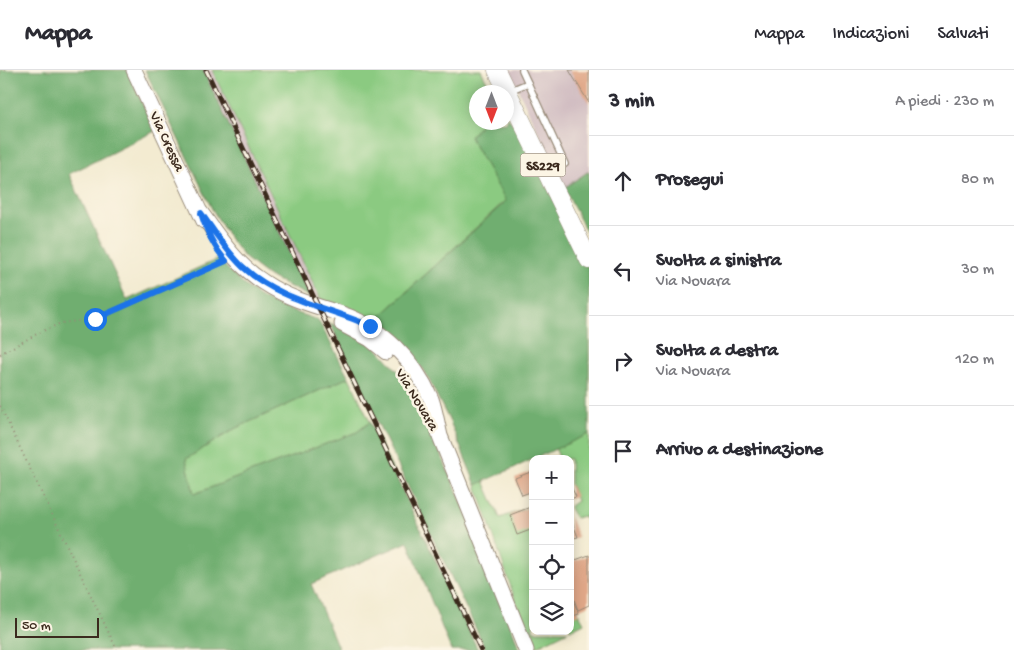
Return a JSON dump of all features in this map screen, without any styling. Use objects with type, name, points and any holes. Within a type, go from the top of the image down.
[{"type":"main road","name":"Via Cressa","points":[[134,70],[201,213]]},
{"type":"main road","name":"SS229","points":[[497,70],[504,85]]},
{"type":"main road","name":"SS229","points":[[514,104],[589,260]]},
{"type":"main road","name":"Via Novara","points":[[201,213],[215,248],[249,282],[286,304],[342,324],[370,339],[386,351],[408,378],[440,436],[526,650]]},
{"type":"main road","name":"Via Novara","points":[[201,213],[234,257],[263,283],[291,298],[344,314],[370,326],[389,342],[407,361],[420,379],[431,400],[440,436]]},
{"type":"lane","points":[[522,70],[565,164],[547,172]]},
{"type":"lane","points":[[514,90],[528,84]]},
{"type":"path","points":[[0,73],[5,70]]},
{"type":"path","points":[[0,354],[61,323],[95,319],[226,261]]},
{"type":"path","points":[[0,406],[116,650]]},
{"type":"shaded area","points":[[203,70],[212,70],[321,300],[310,297]]},
{"type":"shaded area","points":[[509,70],[589,70],[589,171],[564,188]]},
{"type":"green space","points":[[0,70],[127,70],[155,131],[69,174],[127,300],[218,259],[242,283],[259,296],[280,307],[318,320],[349,377],[236,428],[186,459],[194,494],[357,432],[370,422],[478,650],[451,650],[408,542],[311,584],[339,650],[0,650]]},
{"type":"green space","points":[[145,70],[203,70],[310,297],[267,275],[245,258],[230,239],[212,209]]},
{"type":"green space","points":[[212,70],[481,70],[488,85],[469,85],[469,130],[476,130],[470,137],[506,200],[375,321],[321,300]]},
{"type":"green space","points":[[514,125],[520,133],[589,269],[589,434],[542,455],[529,455],[529,461],[476,485],[451,424],[424,370],[375,321],[506,201],[470,137],[476,130],[514,130]]},
{"type":"green space","points":[[589,171],[589,237],[564,188]]},
{"type":"green space","points":[[330,323],[351,332],[378,349],[398,371],[414,394],[479,541],[520,650],[486,650]]},
{"type":"green space","points":[[349,377],[370,422],[357,432],[194,494],[186,459],[236,428]]},
{"type":"green space","points":[[589,434],[589,525],[584,516],[575,518],[574,516],[574,503],[577,501],[574,494],[574,455],[558,455],[555,448]]},
{"type":"green space","points":[[484,481],[500,518],[529,507],[529,635],[560,635],[532,649],[476,485]]},
{"type":"green space","points":[[574,600],[579,614],[584,623],[574,628]]},
{"type":"building","points":[[569,70],[589,70],[589,103]]},
{"type":"building","points":[[529,473],[529,492],[522,495],[515,478]]},
{"type":"building","points":[[529,508],[529,530],[517,535],[510,515]]},
{"type":"building","points":[[574,527],[578,537],[574,538]]},
{"type":"building","points":[[589,555],[589,605],[578,610],[574,600],[574,561]]},
{"type":"building","points":[[574,603],[579,614],[574,616]]},
{"type":"railway","points":[[206,70],[481,650]]},
{"type":"route","points":[[95,319],[226,261],[215,248],[201,213],[234,257],[263,283],[291,298],[344,314],[370,326]]}]
